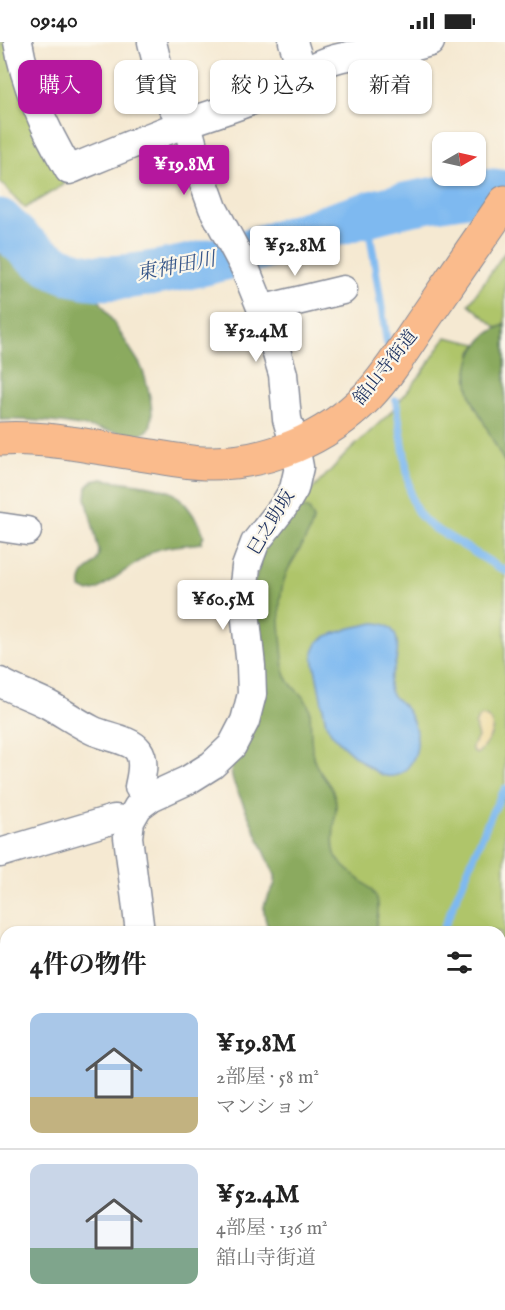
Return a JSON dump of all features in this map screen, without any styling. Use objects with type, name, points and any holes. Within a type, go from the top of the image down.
[{"type":"main road","name":"舘山寺街道","points":[[0,439],[62,442],[208,463],[259,458],[295,446],[330,428],[369,394],[500,216]]},
{"type":"street","points":[[18,42],[27,82],[38,112],[69,170],[214,114]]},
{"type":"street","name":"巳之助坂","points":[[148,799],[188,780],[212,765],[232,746],[245,722],[252,694],[243,593],[246,567],[255,543],[284,506],[294,489],[298,467],[287,419],[283,374],[263,311],[245,268],[210,199],[190,135],[170,102],[152,42]]},
{"type":"street","points":[[293,42],[299,60]]},
{"type":"street","points":[[333,60],[362,53],[408,48],[430,42]]},
{"type":"street","points":[[263,311],[342,290]]},
{"type":"street","points":[[0,682],[47,704],[105,736],[130,743],[138,750],[142,760],[139,787],[148,799],[138,807],[130,821],[128,837],[139,926]]},
{"type":"street","points":[[0,854],[114,819],[130,821]]},
{"type":"green space","points":[[0,42],[7,42],[18,75],[18,114],[31,114],[41,145],[65,184],[25,208],[0,182]]},
{"type":"green space","points":[[40,239],[62,245],[68,251],[140,364],[148,387],[152,416],[151,424],[145,432],[135,435],[51,422],[0,420],[0,245],[10,247]]},
{"type":"green space","points":[[505,252],[505,325],[497,328],[469,304]]},
{"type":"green space","points":[[505,325],[505,463],[473,402],[468,385],[468,374],[469,363],[478,344],[486,336]]},
{"type":"green space","points":[[446,337],[478,344],[472,352],[471,396],[505,463],[505,926],[268,926],[264,907],[275,884],[275,875],[233,781],[231,771],[292,511],[347,453],[389,414],[422,373]]},
{"type":"green space","points":[[102,479],[167,490],[178,496],[199,524],[204,535],[201,543],[172,546],[154,551],[97,590],[89,592],[81,588],[83,576],[96,562],[99,551],[86,498],[87,487],[93,481]]},
{"type":"green space","points":[[300,508],[309,509],[313,522],[283,584],[280,620],[284,670],[289,682],[308,704],[314,760],[331,787],[335,799],[333,838],[336,856],[343,866],[373,892],[378,904],[376,926],[268,926],[264,907],[275,884],[275,875],[233,781],[231,771],[252,593],[263,548],[292,511]]},
{"type":"sand","points":[[482,716],[492,723],[492,728],[488,740],[477,754],[472,748],[478,737],[476,722]]},
{"type":"water","points":[[374,623],[383,624],[394,632],[397,653],[389,689],[409,713],[416,735],[417,746],[411,763],[399,774],[393,776],[374,771],[332,734],[326,723],[314,663],[313,652],[318,642],[327,636]]},
{"type":"waterway","name":"東神田川","points":[[0,221],[40,257],[63,270],[96,278],[134,276],[169,271],[226,258],[399,206],[493,191],[505,193]]},
{"type":"waterway","points":[[367,214],[387,343]]},
{"type":"waterway","points":[[396,401],[411,496],[418,513],[431,526],[505,571]]},
{"type":"waterway","points":[[445,926],[491,815],[505,789]]}]
